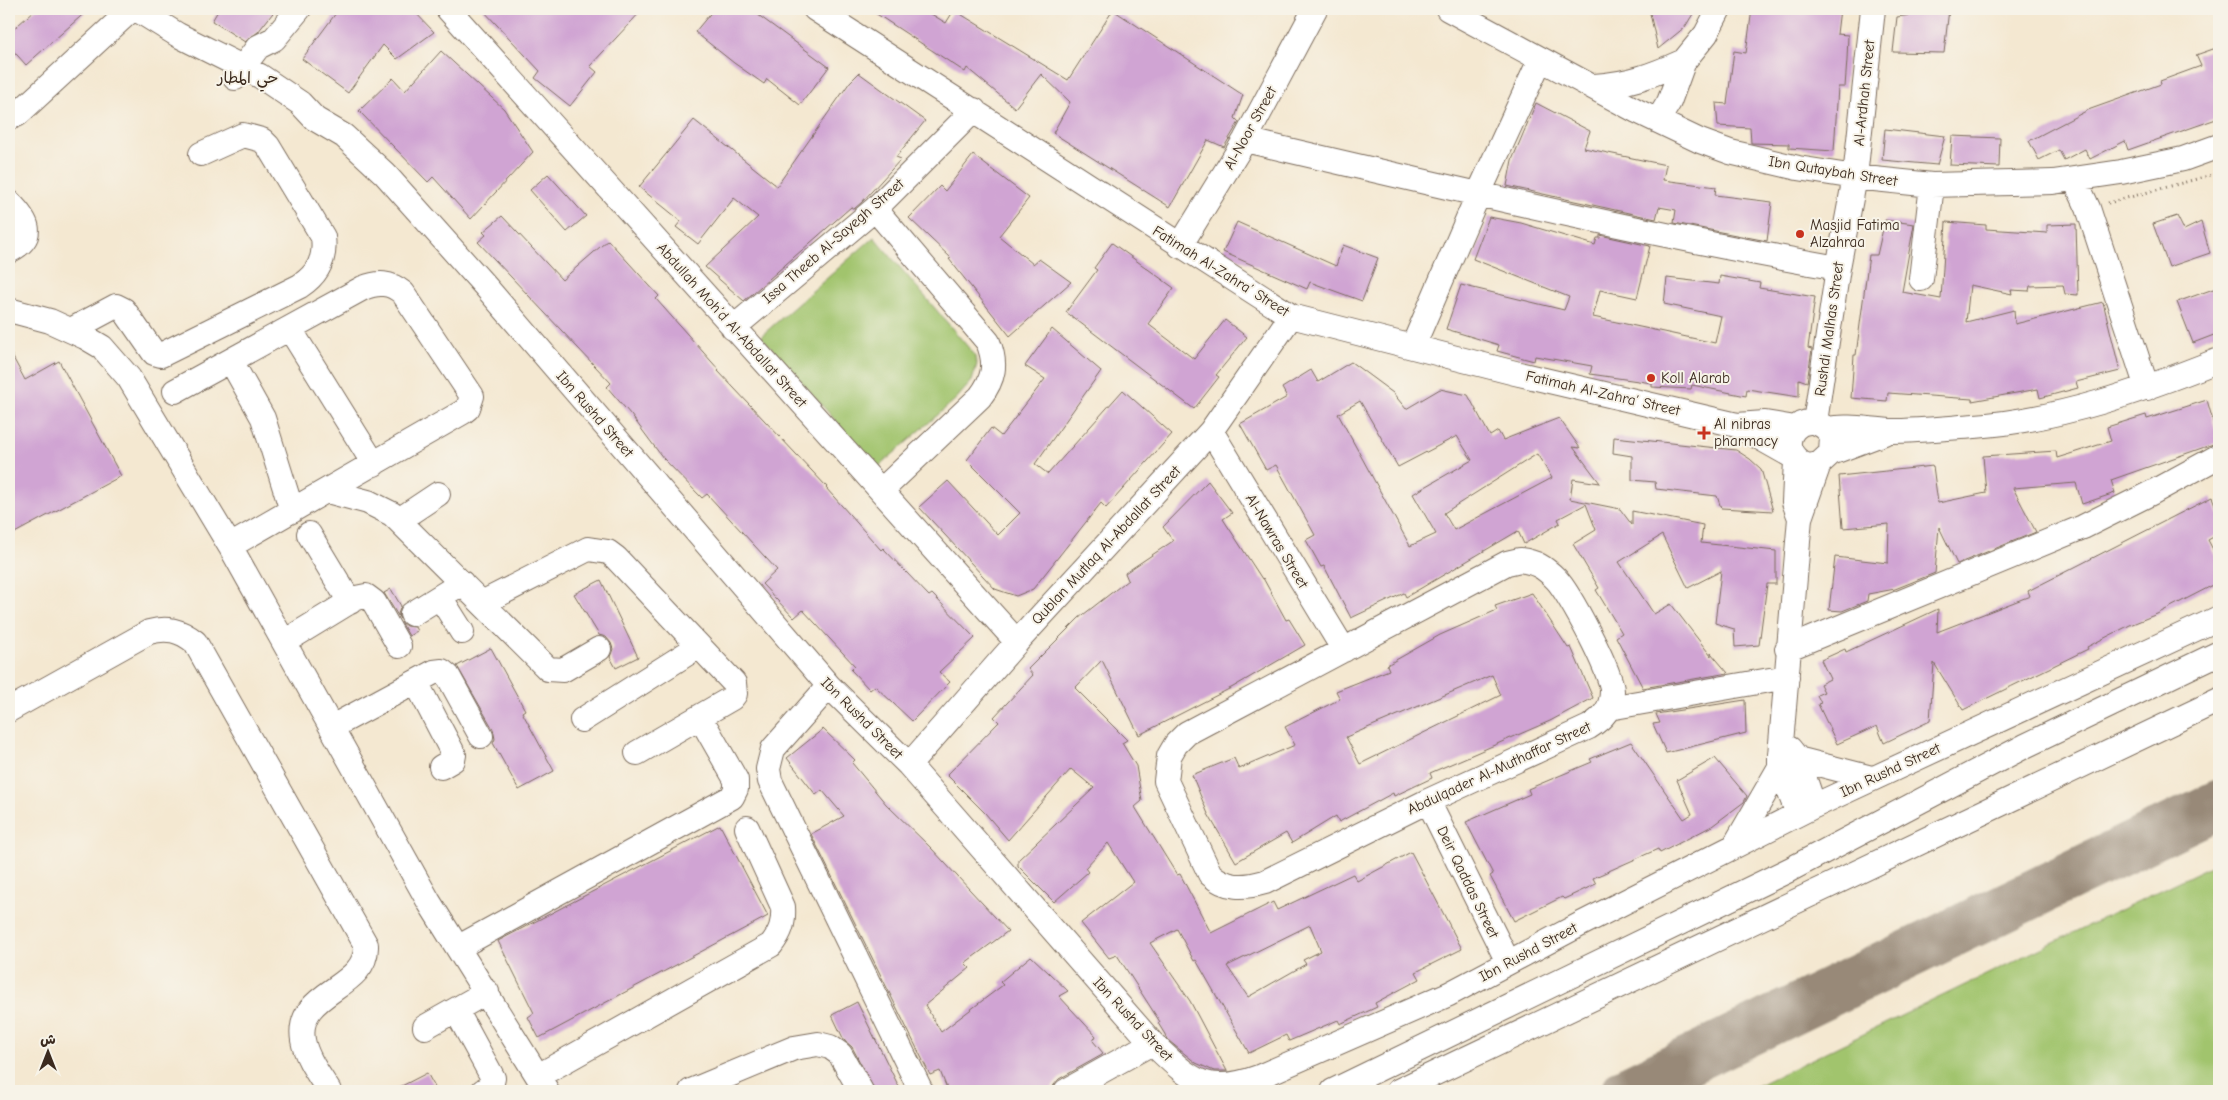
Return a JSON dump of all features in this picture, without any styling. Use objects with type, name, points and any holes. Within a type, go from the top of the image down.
[{"type":"street","points":[[9,118],[18,114],[132,9]]},
{"type":"street","name":"Ibn Rushd Street","points":[[136,9],[247,78],[300,103],[316,120],[344,136],[392,181],[492,294],[829,686],[908,765],[1152,1043],[1191,1078],[1213,1085],[1235,1086],[1449,994],[1806,810],[2219,618]]},
{"type":"street","points":[[247,78],[272,52],[274,39],[299,9]]},
{"type":"street","name":"Abdullah Moh’d Al-Abdallat Street","points":[[448,9],[1017,642]]},
{"type":"street","name":"Al-Noor Street","points":[[1180,246],[1245,140],[1315,9]]},
{"type":"street","name":"Ibn Qutaybah Street","points":[[1448,9],[1540,60],[1594,86],[1637,111],[1700,141],[1730,152],[1798,168],[1855,177],[1932,184],[2075,180],[2182,159],[2219,146]]},
{"type":"street","points":[[1658,120],[1669,102],[1684,61],[1706,34],[1719,9]]},
{"type":"street","name":"Al-Ardhah Street","points":[[1855,177],[1873,9]]},
{"type":"street","name":"Fatimah Al-Zahra’ Street","points":[[821,10],[1180,246],[1291,316],[1514,373],[1738,425],[1765,423],[1852,426],[1891,430],[2016,422],[2049,416],[2147,388],[2219,360]]},
{"type":"street","points":[[1413,346],[1478,194],[1540,60]]},
{"type":"street","points":[[1594,86],[1621,84],[1641,79],[1684,61]]},
{"type":"street","name":"Issa Theeb Al-Sayegh Street","points":[[733,328],[875,209],[974,110]]},
{"type":"street","points":[[71,330],[116,306],[124,310],[154,353],[162,354],[300,286],[310,279],[318,269],[324,247],[323,237],[268,146],[253,136],[243,135],[201,154]]},
{"type":"street","points":[[1245,140],[1478,194],[1766,256],[1838,268]]},
{"type":"street","name":"Rushdi Malhas Street","points":[[1812,426],[1855,177]]},
{"type":"street","points":[[2075,180],[2088,208],[2147,388]]},
{"type":"street","points":[[1922,279],[1932,184]]},
{"type":"street","points":[[9,202],[26,221],[27,231],[24,241],[9,251]]},
{"type":"street","points":[[875,209],[988,342],[993,354],[995,367],[989,386],[980,397],[882,490]]},
{"type":"street","points":[[175,391],[371,285],[389,284],[402,293],[465,383],[472,396],[468,408],[230,546]]},
{"type":"street","points":[[9,310],[50,321],[102,347],[129,378],[230,546],[430,902],[542,1083],[771,945],[780,934],[784,920],[783,907],[747,828]]},
{"type":"street","name":"Qublan Mutlaq Al-Abdallat Street","points":[[908,765],[1017,642],[1211,431],[1291,316]]},
{"type":"street","points":[[290,329],[374,464]]},
{"type":"street","points":[[232,361],[263,418],[292,511]]},
{"type":"street","name":"Fatimah Al-Zahra’ Street","points":[[1738,425],[1794,458]]},
{"type":"street","points":[[1800,518],[1794,502],[1794,458],[1788,447],[1790,437],[1812,426],[1832,436],[1833,445],[1825,459],[1800,518],[1788,649],[1787,757],[1806,810]]},
{"type":"street","name":"Fatimah Al-Zahra’ Street","points":[[1825,459],[1891,430]]},
{"type":"street","name":"Al-Nawras Street","points":[[1211,431],[1344,650]]},
{"type":"street","points":[[1788,649],[2083,527],[2154,492],[2219,456]]},
{"type":"street","points":[[1794,458],[1807,466],[1825,459]]},
{"type":"street","points":[[327,491],[377,505],[399,520],[548,669],[563,670],[599,649]]},
{"type":"street","points":[[399,520],[438,494]]},
{"type":"street","points":[[309,534],[350,602]]},
{"type":"street","points":[[482,603],[578,553],[598,549],[608,552],[616,558],[734,683],[736,688],[732,698],[637,753]]},
{"type":"street","name":"Abdulqader Al-Muthaffar Street","points":[[1520,560],[1536,562],[1565,589],[1610,678],[1612,688],[1609,708],[1603,718],[1589,727],[1428,801],[1265,882],[1252,886],[1228,885],[1219,882],[1210,874],[1166,781],[1169,756],[1176,744],[1187,733],[1507,563],[1520,560]]},
{"type":"street","points":[[412,614],[462,584]]},
{"type":"street","points":[[284,642],[360,596],[370,598],[399,646]]},
{"type":"street","points":[[440,597],[462,632]]},
{"type":"street","points":[[9,710],[149,632],[161,629],[174,630],[195,642],[366,945],[366,956],[363,966],[320,998],[309,1010],[303,1025],[303,1040],[309,1056],[329,1091]]},
{"type":"street","points":[[582,720],[699,646]]},
{"type":"street","points":[[1333,1091],[1788,870],[2042,737],[2219,653]]},
{"type":"street","points":[[332,727],[434,672],[446,673],[481,736]]},
{"type":"street","points":[[1609,708],[1788,677]]},
{"type":"street","points":[[416,682],[454,755],[451,762],[441,768]]},
{"type":"street","points":[[829,686],[773,749],[769,759],[769,775],[922,1091]]},
{"type":"street","points":[[1398,1091],[2219,700]]},
{"type":"street","points":[[459,948],[732,797],[736,789],[736,780],[700,717]]},
{"type":"street","points":[[1787,757],[1872,778]]},
{"type":"street","points":[[1735,845],[1787,757]]},
{"type":"street","name":"Deir Qaddas Street","points":[[1428,801],[1508,962]]},
{"type":"street","points":[[425,1027],[487,992]]},
{"type":"street","points":[[456,1010],[493,1078],[491,1086],[482,1091]]},
{"type":"street","points":[[1066,1091],[1152,1043]]},
{"type":"street","points":[[691,1091],[794,1048],[818,1044],[830,1047],[840,1054],[861,1091]]},
{"type":"path","points":[[2088,208],[2217,173],[2219,186]]},
{"type":"green space","points":[[874,237],[974,354],[977,364],[972,381],[956,399],[877,468],[761,336]]},
{"type":"green space","points":[[2219,862],[2219,1091],[1746,1091]]},
{"type":"building","points":[[36,9],[89,9],[26,65],[9,46],[9,33]]},
{"type":"building","points":[[219,9],[276,9],[258,32],[245,42],[212,21]]},
{"type":"building","points":[[339,9],[412,9],[434,32],[397,59],[383,45],[348,93],[302,59]]},
{"type":"building","points":[[482,9],[643,9],[590,66],[597,72],[570,106],[535,78],[540,71]]},
{"type":"building","points":[[714,9],[750,9],[829,67],[800,105],[767,79],[764,84],[695,32]]},
{"type":"building","points":[[869,9],[923,9],[946,23],[954,10],[1068,80],[1113,10],[1243,95],[1235,118],[1239,122],[1224,147],[1208,140],[1170,207],[1053,133],[1070,102],[1041,74],[1015,108],[967,68],[965,72]]},
{"type":"building","points":[[1649,9],[1696,9],[1685,27],[1658,49]]},
{"type":"building","points":[[1752,9],[1840,9],[1837,34],[1848,35],[1847,60],[1845,87],[1838,87],[1834,151],[1789,148],[1789,144],[1751,143],[1750,128],[1718,126],[1716,103],[1727,104],[1734,51],[1746,53]]},
{"type":"building","points":[[1949,9],[1944,53],[1893,52],[1897,17]]},
{"type":"building","points":[[2219,47],[2219,118],[2128,150],[2125,141],[2090,159],[2085,149],[2064,160],[2059,150],[2039,160],[2029,141],[2088,110],[2161,84],[2160,81],[2201,66],[2196,55]]},
{"type":"building","points":[[441,51],[504,109],[533,152],[471,219],[433,177],[428,182],[359,111],[393,78],[405,91]]},
{"type":"building","points":[[859,73],[925,121],[896,157],[901,159],[862,202],[854,209],[851,207],[744,301],[705,267],[758,217],[734,198],[698,244],[676,227],[681,221],[639,187],[694,120],[777,186],[850,82]]},
{"type":"building","points":[[1536,103],[1590,131],[1584,148],[1666,165],[1663,180],[1716,187],[1715,195],[1772,202],[1767,241],[1674,223],[1676,210],[1659,207],[1656,219],[1507,186],[1512,160]]},
{"type":"building","points":[[1885,129],[1945,136],[1937,165],[1882,160]]},
{"type":"building","points":[[1952,136],[2000,138],[1999,167],[1950,165]]},
{"type":"building","points":[[973,155],[1029,198],[999,236],[1033,264],[1039,259],[1071,282],[1010,336],[949,259],[951,258],[909,218],[940,186],[945,191]]},
{"type":"building","points":[[548,174],[586,216],[567,232],[530,190]]},
{"type":"building","points":[[502,216],[562,280],[608,240],[659,296],[656,299],[718,371],[827,487],[881,550],[883,548],[929,596],[932,594],[975,638],[939,672],[950,682],[912,721],[875,686],[870,690],[851,670],[855,666],[803,610],[794,618],[762,584],[777,570],[707,494],[702,498],[663,458],[631,415],[607,387],[611,383],[478,242],[486,235],[483,232]]},
{"type":"building","points":[[2177,216],[2184,230],[2201,222],[2210,253],[2169,267],[2153,224]]},
{"type":"building","points":[[1489,217],[1521,223],[1595,245],[1600,235],[1650,246],[1637,298],[1600,290],[1593,317],[1715,343],[1721,316],[1664,304],[1667,278],[1719,284],[1720,276],[1760,283],[1759,288],[1815,297],[1808,348],[1812,349],[1807,382],[1799,379],[1799,397],[1747,389],[1746,396],[1692,385],[1691,389],[1652,387],[1652,383],[1590,374],[1592,366],[1535,356],[1534,361],[1497,351],[1499,345],[1446,329],[1461,285],[1564,310],[1569,297],[1473,259]]},
{"type":"building","points":[[1885,220],[1914,224],[1902,292],[1941,299],[1946,222],[1986,225],[1986,229],[2047,233],[2047,225],[2076,224],[2078,295],[2065,294],[2063,285],[2030,286],[2029,291],[2011,290],[2012,294],[1970,285],[1966,322],[2014,310],[2015,324],[2103,302],[2120,371],[2076,382],[2078,388],[2040,398],[2038,389],[1972,401],[1972,399],[1888,393],[1887,401],[1851,398],[1854,355],[1856,355],[1869,255],[1877,255]]},
{"type":"building","points":[[1237,222],[1336,266],[1343,245],[1378,258],[1362,301],[1310,282],[1307,289],[1223,252]]},
{"type":"building","points":[[1112,243],[1174,288],[1148,324],[1194,359],[1225,320],[1247,337],[1216,375],[1219,377],[1194,409],[1066,312],[1097,270],[1094,268]]},
{"type":"building","points":[[2219,287],[2219,333],[2193,343],[2177,302]]},
{"type":"building","points":[[1052,329],[1101,371],[1035,464],[1048,474],[1123,390],[1172,434],[1106,508],[1101,503],[1033,589],[1016,596],[995,589],[919,507],[948,481],[998,535],[1020,513],[967,460],[991,428],[1001,436],[1045,379],[1025,366]]},
{"type":"building","points":[[9,350],[25,380],[59,361],[121,476],[9,536]]},
{"type":"building","points":[[1351,362],[1393,393],[1406,409],[1440,389],[1468,395],[1490,436],[1498,431],[1503,440],[1559,418],[1580,448],[1573,447],[1600,483],[1573,479],[1570,499],[1620,509],[1632,525],[1632,511],[1703,525],[1701,543],[1776,551],[1776,584],[1767,584],[1759,645],[1735,647],[1734,629],[1715,623],[1721,571],[1688,588],[1662,535],[1619,562],[1654,614],[1671,604],[1711,656],[1711,653],[1728,673],[1643,688],[1616,637],[1622,633],[1596,590],[1599,588],[1573,544],[1596,530],[1586,504],[1558,519],[1560,523],[1524,544],[1518,531],[1406,597],[1404,593],[1351,618],[1324,566],[1321,567],[1306,540],[1315,535],[1276,465],[1266,470],[1240,424],[1287,397],[1282,388],[1311,370],[1318,382]],"holes":[[[1360,401],[1398,467],[1457,436],[1472,460],[1413,494],[1436,534],[1410,546],[1338,414]],[[1537,454],[1552,478],[1454,530],[1444,513]]]},
{"type":"building","points":[[2207,400],[2219,442],[2111,480],[2115,493],[2082,504],[2076,483],[2013,488],[2036,532],[1957,564],[1939,527],[1935,573],[1895,589],[1868,594],[1867,601],[1842,611],[1829,610],[1835,557],[1888,563],[1889,524],[1843,528],[1839,476],[1933,466],[1938,503],[1986,493],[1983,456],[2056,451],[2057,458],[2111,441],[2107,427],[2146,415],[2147,419]]},
{"type":"building","points":[[1614,437],[1736,450],[1761,469],[1773,511],[1721,508],[1717,496],[1656,489],[1655,482],[1632,480],[1632,456],[1613,453]]},
{"type":"building","points":[[1208,481],[1232,513],[1223,519],[1263,578],[1286,620],[1289,619],[1305,645],[1233,687],[1139,735],[1102,660],[1075,688],[1127,740],[1122,743],[1136,766],[1142,801],[1135,807],[1177,875],[1180,874],[1211,933],[1273,902],[1277,910],[1353,874],[1357,881],[1411,852],[1462,949],[1416,972],[1420,979],[1375,1003],[1377,1007],[1340,1024],[1338,1020],[1289,1041],[1286,1035],[1249,1053],[1177,929],[1150,943],[1190,1001],[1227,1071],[1214,1071],[1196,1063],[1169,1041],[1158,1023],[1160,1022],[1117,955],[1109,958],[1081,923],[1133,882],[1108,843],[1085,868],[1088,872],[1054,902],[1018,866],[1018,860],[1094,788],[1071,769],[1008,840],[985,813],[947,775],[999,722],[994,717],[1033,675],[1028,669],[1079,618],[1128,580],[1125,573],[1173,541],[1163,527]],"holes":[[[1310,925],[1321,951],[1303,960],[1306,964],[1248,997],[1227,966]]]},
{"type":"building","points":[[2212,497],[2219,515],[2219,534],[2208,540],[2219,561],[2219,582],[1963,710],[1934,663],[1930,721],[1884,743],[1877,726],[1837,744],[1818,704],[1821,703],[1817,695],[1824,692],[1820,684],[1830,679],[1821,660],[1845,649],[1846,652],[1938,609],[1937,632],[2030,596],[2028,591]]},
{"type":"building","points":[[601,580],[638,657],[616,668],[610,657],[613,649],[611,643],[606,637],[599,635],[574,594]]},
{"type":"building","points":[[391,589],[401,606],[398,614],[400,619],[384,593]]},
{"type":"building","points":[[1532,593],[1568,648],[1571,647],[1593,698],[1550,721],[1430,773],[1432,778],[1394,796],[1393,793],[1339,822],[1336,816],[1292,843],[1286,833],[1236,862],[1208,814],[1192,775],[1234,758],[1239,769],[1295,745],[1285,727],[1340,699],[1336,691],[1389,670],[1387,665],[1440,635],[1497,610],[1495,606]],"holes":[[[1492,675],[1501,695],[1360,764],[1346,737]]]},
{"type":"building","points":[[401,622],[406,626],[415,627],[417,631],[409,636]]},
{"type":"building","points":[[491,648],[525,710],[522,712],[554,771],[519,790],[493,743],[495,739],[493,729],[457,666]]},
{"type":"building","points":[[1745,700],[1746,733],[1666,753],[1653,724],[1660,723],[1656,714]]},
{"type":"building","points":[[823,729],[855,760],[852,763],[886,804],[932,849],[1008,931],[965,963],[970,968],[925,1005],[941,1032],[1003,985],[1000,982],[1031,956],[1068,991],[1059,996],[1096,1036],[1093,1041],[1103,1053],[1102,1055],[1059,1079],[1049,1091],[948,1091],[940,1071],[930,1075],[811,834],[844,816],[822,790],[816,795],[787,758]]},
{"type":"building","points":[[1631,742],[1684,819],[1692,814],[1677,780],[1715,758],[1747,796],[1744,802],[1712,826],[1660,853],[1658,849],[1593,878],[1596,884],[1564,899],[1562,897],[1514,921],[1490,876],[1493,874],[1466,822],[1530,794],[1528,789],[1592,762],[1590,759]]},
{"type":"building","points":[[720,825],[768,916],[539,1038],[528,1017],[534,1013],[498,941]]},
{"type":"building","points":[[857,1002],[901,1091],[875,1091],[852,1047],[844,1040],[832,1015]]},
{"type":"building","points":[[427,1073],[437,1091],[392,1091]]},
{"type":"taxiway","points":[[1626,1091],[2219,804]]},
{"type":"place","name":"Masjid Fatima Alzahraa","points":[[1800,234]]},
{"type":"place","name":"Koll Alarab","points":[[1651,378]]},
{"type":"place","name":"Al nibras pharmacy","points":[[1704,433]]},
{"type":"district","name":"حي المطار","points":[[248,78]]}]
